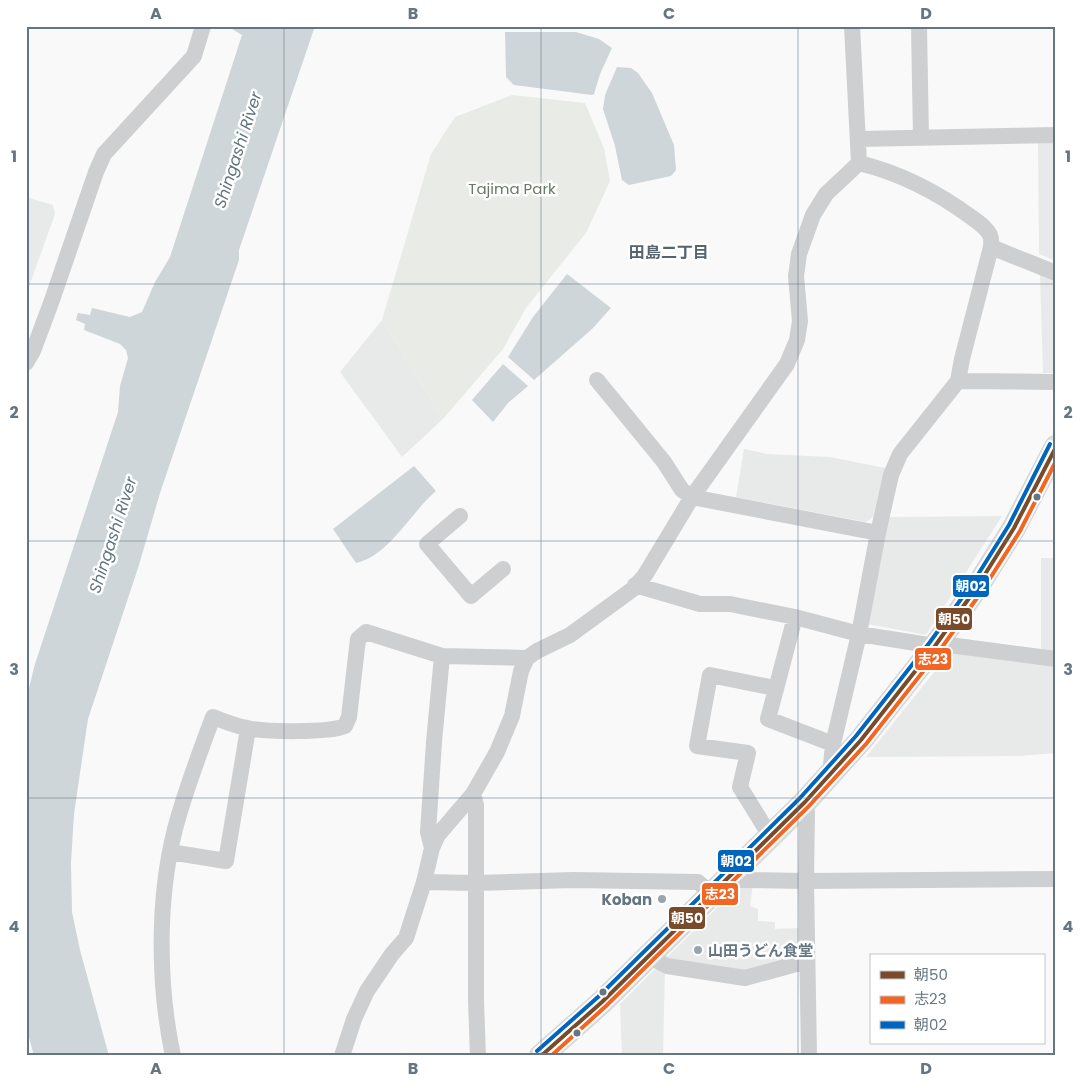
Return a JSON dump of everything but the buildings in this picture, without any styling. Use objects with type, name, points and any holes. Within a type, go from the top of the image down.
[{"type":"main road","points":[[541,1056],[577,1025],[806,802],[830,776],[935,646],[977,587],[1014,528],[1056,447]]},
{"type":"street","points":[[26,362],[33,351],[51,303],[104,154],[194,56],[203,26]]},
{"type":"street","points":[[342,1056],[354,1020],[368,991],[392,954],[406,938],[424,882],[432,848],[438,835],[474,794],[497,752],[512,716],[521,671],[527,658],[570,635],[636,585],[645,575],[692,497],[787,364],[797,340],[800,321],[796,276],[799,254],[813,215],[826,194],[859,163],[852,26]]},
{"type":"street","points":[[919,26],[921,138]]},
{"type":"street","points":[[859,139],[1056,135]]},
{"type":"street","points":[[830,776],[833,744],[859,634],[891,475],[900,454],[958,381],[991,247],[991,237],[984,227],[953,203],[918,184],[876,167],[859,163]]},
{"type":"street","points":[[991,247],[1056,273]]},
{"type":"street","points":[[597,380],[664,462],[682,490],[692,497],[878,533]]},
{"type":"street","points":[[958,381],[1056,382]]},
{"type":"street","points":[[460,516],[427,544],[471,596],[503,569]]},
{"type":"street","points":[[636,585],[700,604],[730,604],[795,617],[859,634],[935,646],[949,645],[1056,659]]},
{"type":"street","points":[[795,617],[768,720],[833,744]]},
{"type":"street","points":[[173,1056],[162,972],[164,900],[170,852],[182,804],[213,717],[248,728],[271,731],[339,729],[345,726],[349,718],[358,639],[366,632],[442,656],[527,658]]},
{"type":"street","points":[[432,848],[428,832],[442,656]]},
{"type":"street","points":[[773,834],[764,826],[740,787],[748,753],[697,746],[710,675],[775,688]]},
{"type":"street","points":[[170,852],[226,861],[248,728]]},
{"type":"street","points":[[474,794],[476,805],[476,1001],[478,1056]]},
{"type":"street","points":[[806,802],[809,1056]]},
{"type":"street","points":[[729,877],[740,880],[806,881],[1056,879]]},
{"type":"street","points":[[424,882],[574,880],[698,882],[712,894]]},
{"type":"street","points":[[648,956],[667,966],[745,978],[807,961]]},
{"type":"shaded area","points":[[1038,143],[1056,143],[1056,261],[1039,254]]},
{"type":"shaded area","points":[[26,197],[53,205],[55,214],[26,295]]},
{"type":"shaded area","points":[[1040,274],[1056,280],[1056,373],[1043,373]]},
{"type":"shaded area","points":[[382,320],[443,419],[402,457],[340,372]]},
{"type":"shaded area","points":[[744,449],[767,454],[830,457],[885,468],[873,517],[866,522],[736,497]]},
{"type":"shaded area","points":[[1002,516],[926,635],[867,624],[889,517]]},
{"type":"shaded area","points":[[1041,558],[1056,558],[1056,653],[1041,651]]},
{"type":"shaded area","points":[[951,651],[1056,664],[1056,753],[1020,756],[866,757]]},
{"type":"shaded area","points":[[753,884],[750,906],[758,909],[758,921],[775,922],[775,929],[799,928],[799,957],[743,974],[666,958],[739,886]]},
{"type":"shaded area","points":[[655,969],[665,970],[663,1056],[622,1056],[620,1004]]},
{"type":"green space","name":"Tajima Park","points":[[512,95],[585,103],[604,148],[610,181],[586,233],[526,308],[503,349],[443,419],[382,320],[431,154],[455,117]]},
{"type":"water","name":"Shingashi River","points":[[245,26],[315,26],[239,250],[239,260],[160,493],[139,565],[88,719],[74,814],[71,863],[72,912],[80,950],[109,1056],[34,1056],[26,1026],[26,700],[35,664],[118,412],[120,386],[128,358],[126,350],[120,344],[84,330],[85,324],[76,320],[78,313],[90,315],[92,308],[130,317],[142,312],[155,282],[170,257],[242,35],[232,29],[243,29]]},
{"type":"water","points":[[505,32],[576,32],[599,39],[612,48],[600,74],[594,94],[514,85],[506,77]]},
{"type":"water","points":[[617,67],[631,68],[638,73],[652,93],[674,145],[676,170],[671,176],[629,185],[622,180],[615,146],[603,109],[605,95]]},
{"type":"water","points":[[567,274],[611,308],[592,329],[534,380],[508,357],[533,317]]},
{"type":"water","points":[[503,364],[528,386],[508,403],[493,422],[472,400]]},
{"type":"water","points":[[414,466],[436,491],[379,552],[368,559],[356,563],[333,529]]},
{"type":"transit line","name":"朝02","points":[[537,1051],[598,997],[800,798],[856,736],[930,642],[972,584],[1009,525],[1050,444]]},
{"type":"transit line","name":"朝50","points":[[541,1056],[602,1002],[805,802],[861,740],[935,646],[977,587],[1014,528],[1056,447]]},
{"type":"transit line","name":"志23","points":[[551,1056],[606,1006],[809,806],[866,744],[940,650],[982,591],[1020,531],[1056,461]]},
{"type":"place","name":"Koban","points":[[662,899]]},
{"type":"place","name":"山田うどん食堂","points":[[698,950]]},
{"type":"district","name":"田島二丁目","points":[[669,252]]}]
